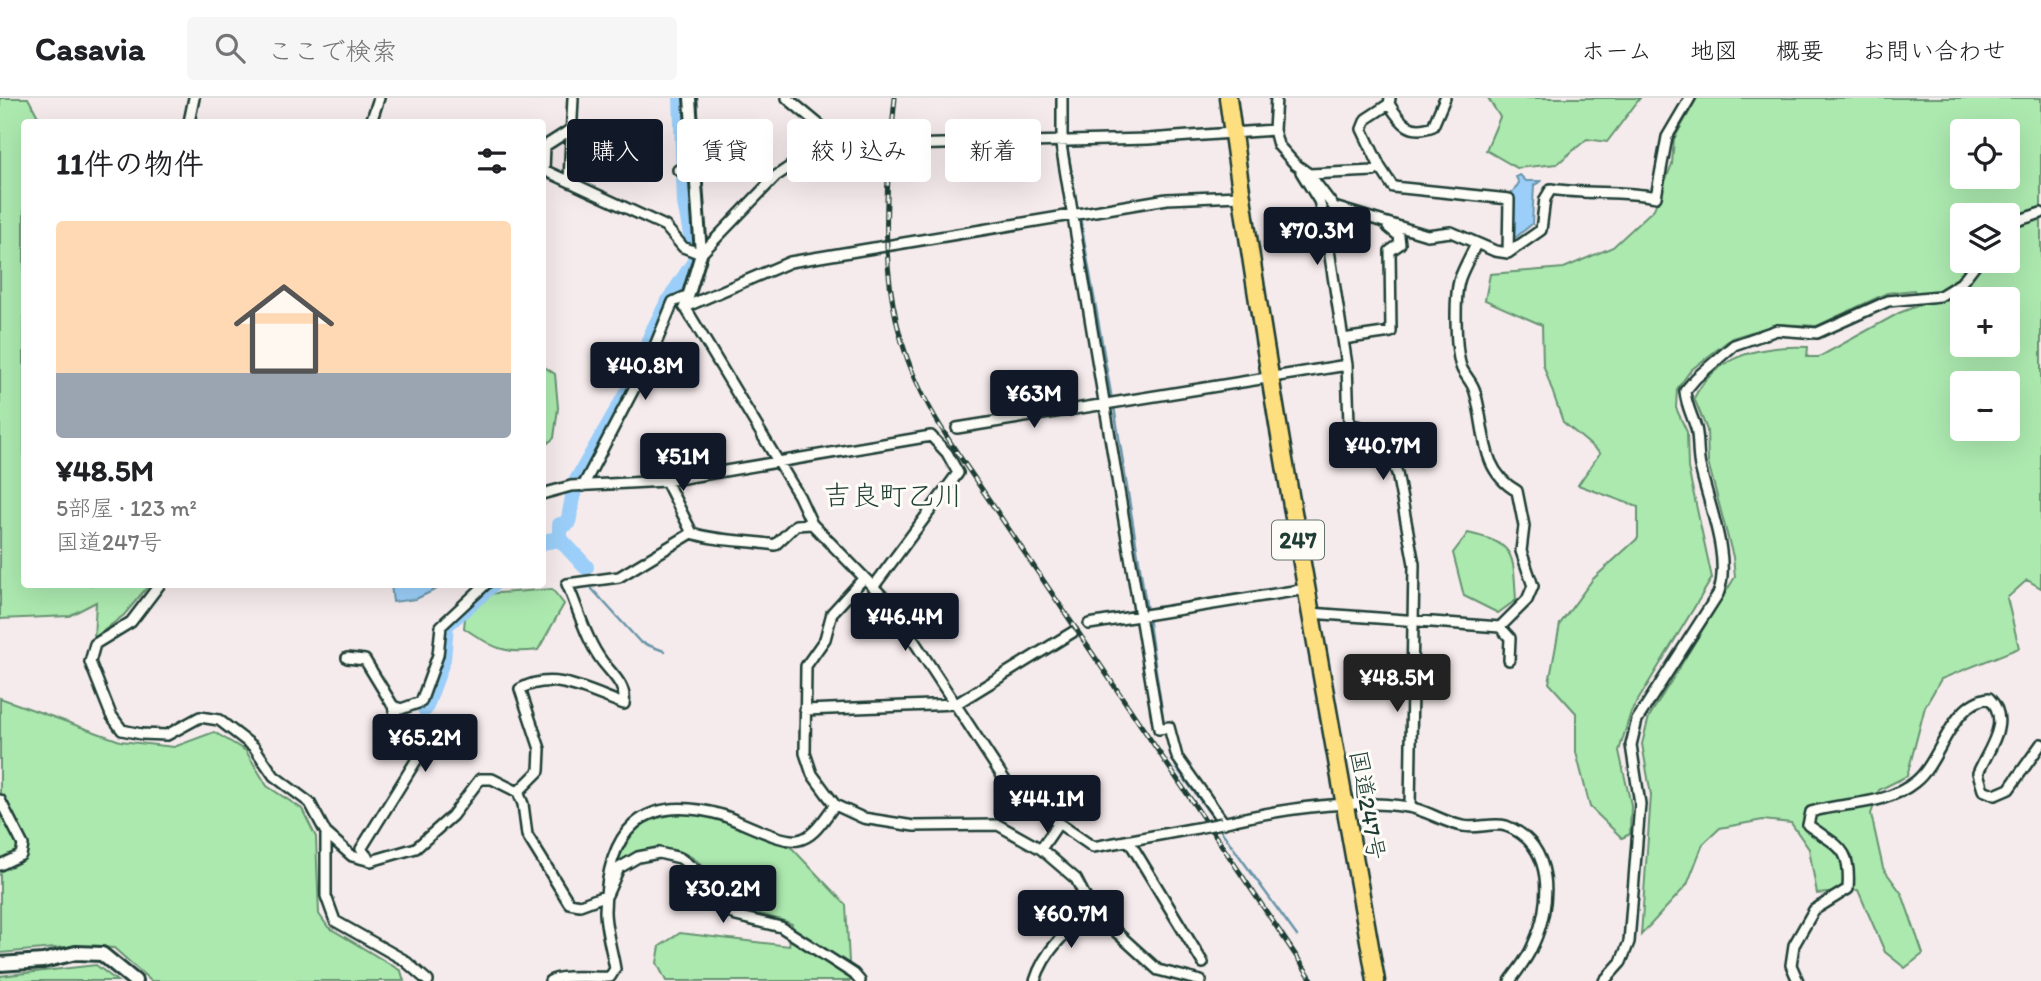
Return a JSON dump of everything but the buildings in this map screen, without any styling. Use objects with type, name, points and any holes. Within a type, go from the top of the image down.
[{"type":"highway","name":"国道247号","points":[[1228,98],[1240,196],[1310,613],[1376,981]]},
{"type":"main road","points":[[0,964],[43,961],[76,953],[102,954],[135,981]]},
{"type":"street","points":[[190,119],[194,98]]},
{"type":"street","points":[[372,119],[379,98]]},
{"type":"street","points":[[571,119],[573,98]]},
{"type":"street","points":[[690,98],[691,119]]},
{"type":"street","points":[[787,98],[812,119]]},
{"type":"street","points":[[1062,98],[1073,214],[1107,403],[1159,729],[1169,727],[1177,757],[1223,823]]},
{"type":"street","points":[[1276,98],[1273,130],[1278,145],[1295,164],[1319,201],[1324,218],[1347,365],[1349,424],[1378,432],[1397,473],[1414,564],[1410,807]]},
{"type":"street","points":[[1445,98],[1433,127],[1419,132],[1408,128],[1390,101],[1366,119],[1362,129],[1393,187],[1509,199],[1508,253]]},
{"type":"street","points":[[1508,253],[1541,230],[1545,199],[1551,189],[1572,192],[1624,191],[1656,197],[1667,137],[1689,98]]},
{"type":"street","points":[[931,145],[1064,139],[1147,139],[1273,130]]},
{"type":"street","points":[[546,145],[567,132]]},
{"type":"street","points":[[1295,164],[1309,174],[1334,207],[1427,235],[1451,233],[1476,244],[1508,253]]},
{"type":"street","points":[[1309,174],[1374,172],[1380,167]]},
{"type":"street","points":[[701,254],[776,176],[787,169]]},
{"type":"street","points":[[546,171],[567,179]]},
{"type":"street","points":[[573,182],[666,226],[684,247],[701,254]]},
{"type":"street","points":[[694,182],[701,254],[686,302],[812,524],[889,603],[1012,791],[1093,847],[1345,803],[1410,807],[1465,827],[1503,825],[1524,834],[1536,845],[1543,859],[1546,888],[1541,926],[1533,947],[1510,981]]},
{"type":"street","points":[[583,486],[649,360],[673,302],[686,302],[790,262],[1167,199],[1240,196]]},
{"type":"street","points":[[2020,220],[2041,214]]},
{"type":"street","points":[[1343,339],[1391,332],[1390,251],[1400,244],[1399,236],[1384,223]]},
{"type":"street","points":[[1476,244],[1459,279],[1456,302],[1461,367],[1475,390],[1490,464],[1502,483],[1517,491],[1524,526],[1521,551],[1533,586],[1527,600],[1500,627]]},
{"type":"street","points":[[1604,981],[1620,962],[1629,942],[1640,803],[1631,744],[1637,720],[1724,579],[1723,561],[1699,462],[1697,430],[1686,403],[1685,391],[1734,345],[1777,330],[1817,333],[1888,302],[1940,296],[1961,283],[1969,273]]},
{"type":"street","points":[[957,428],[1271,375],[1347,365]]},
{"type":"street","points":[[546,493],[571,486],[666,481],[931,436],[947,453],[958,473],[873,586]]},
{"type":"street","points":[[666,481],[692,533],[715,541],[736,539],[775,545],[796,525],[812,524]]},
{"type":"street","points":[[517,792],[539,771],[540,749],[520,689],[533,682],[550,679],[624,704],[625,695],[614,674],[600,659],[567,584],[619,578],[692,533]]},
{"type":"street","points":[[863,579],[832,613],[825,639],[806,666],[806,753],[812,774],[835,805],[863,818],[914,826],[998,825],[1041,849],[1076,879],[1092,910],[1158,970],[1201,981]]},
{"type":"street","points":[[157,588],[131,622],[95,644],[90,662],[111,715],[122,730],[167,735],[200,717],[230,726],[254,747],[274,776],[310,803],[326,833],[352,856],[371,861],[416,848],[452,816],[480,779],[492,779],[517,792],[523,804],[527,835],[569,902],[580,905],[607,895],[619,868],[638,857],[659,853],[680,858],[696,870],[722,905],[736,916],[781,927],[854,974],[860,981]]},
{"type":"street","points":[[393,706],[401,709],[421,702],[438,655],[441,626],[482,588]]},
{"type":"street","points":[[1089,624],[1306,589]]},
{"type":"street","points":[[1310,613],[1500,627],[1510,638],[1510,660]]},
{"type":"street","points":[[805,710],[956,704],[1073,632]]},
{"type":"street","points":[[347,658],[365,660],[393,706],[398,725],[404,732],[421,734],[417,759],[361,849],[371,861]]},
{"type":"street","points":[[1798,981],[1791,965],[1794,945],[1814,910],[1848,889],[1850,863],[1843,850],[1808,825],[1811,812],[1868,804],[1917,781],[1952,726],[1978,699],[1989,698],[1999,708],[2001,723],[1978,773],[1983,790],[1995,795],[2008,789],[2041,744]]},
{"type":"street","points":[[0,800],[23,845],[21,855],[0,865]]},
{"type":"street","points":[[550,981],[557,976],[585,979],[610,976],[615,969],[605,912],[611,855],[624,834],[644,816],[685,807],[722,816],[793,841],[810,837],[835,805]]},
{"type":"street","points":[[1041,849],[1058,824]]},
{"type":"street","points":[[326,833],[326,897],[335,921],[404,960],[428,981]]},
{"type":"street","points":[[1129,841],[1203,963]]},
{"type":"street","points":[[1035,981],[1040,965],[1070,927],[1092,910]]},
{"type":"green space","points":[[0,98],[28,98],[39,119],[21,119],[21,588],[146,588],[124,615],[94,638],[96,602],[69,616],[0,619]]},
{"type":"green space","points":[[1488,98],[1640,98],[1607,142],[1587,139],[1557,164],[1517,168],[1486,150],[1500,117]]},
{"type":"green space","points":[[1697,98],[2041,98],[2041,588],[2027,580],[2007,598],[2019,648],[1941,679],[1925,707],[1907,776],[1879,790],[1871,814],[1883,868],[1902,894],[1923,954],[1905,968],[1885,952],[1858,890],[1817,894],[1809,849],[1791,823],[1763,820],[1720,828],[1703,844],[1687,885],[1641,935],[1651,795],[1642,744],[1649,717],[1735,577],[1733,557],[1708,462],[1707,430],[1694,398],[1703,383],[1715,371],[1742,355],[1774,348],[1808,347],[1807,357],[1819,357],[1899,313],[1920,305],[1914,290],[1887,293],[1817,326],[1778,324],[1732,338],[1691,370],[1677,389],[1676,408],[1687,432],[1688,468],[1712,578],[1631,712],[1619,751],[1631,805],[1630,834],[1622,838],[1590,807],[1576,752],[1576,713],[1549,683],[1560,624],[1593,579],[1638,538],[1638,507],[1578,485],[1600,453],[1563,422],[1543,364],[1542,325],[1485,300],[1490,274],[1564,268],[1613,247],[1654,209],[1672,164],[1674,139]]},
{"type":"green space","points":[[546,368],[555,374],[558,408],[554,438],[546,445]]},
{"type":"green space","points":[[1468,533],[1504,547],[1512,562],[1516,600],[1498,613],[1464,596],[1453,553]]},
{"type":"green space","points":[[552,589],[564,604],[538,650],[516,651],[499,648],[464,628],[466,609],[485,594]]},
{"type":"green space","points":[[0,698],[120,741],[174,747],[214,732],[246,751],[267,786],[302,809],[316,837],[319,914],[328,927],[401,971],[404,981],[151,981],[114,948],[77,946],[0,953]]},
{"type":"green space","points":[[684,812],[720,819],[791,847],[846,905],[850,981],[666,981],[657,963],[660,946],[680,933],[789,946],[792,924],[736,905],[701,864],[679,851],[655,849],[616,863],[634,831],[649,821]]},
{"type":"green space","points":[[96,965],[117,981],[0,981],[0,976]]},
{"type":"water","points":[[1520,175],[1526,181],[1542,181],[1534,185],[1532,224],[1510,242],[1514,198],[1511,194],[1519,183],[1516,177]]},
{"type":"water","points":[[391,588],[439,588],[416,599],[393,602]]},
{"type":"waterway","points":[[546,541],[560,539],[560,525],[568,523],[576,482],[638,374],[653,331],[668,302],[696,260],[685,203],[681,98]]},
{"type":"waterway","points":[[697,98],[698,119]]},
{"type":"waterway","points":[[1057,98],[1058,115]]},
{"type":"waterway","points":[[1067,145],[1078,211]]},
{"type":"waterway","points":[[702,205],[704,230]]},
{"type":"waterway","points":[[1080,217],[1112,400]]},
{"type":"waterway","points":[[1114,407],[1147,611]]},
{"type":"waterway","points":[[560,539],[586,567]]},
{"type":"waterway","points":[[586,567],[587,578]]},
{"type":"waterway","points":[[425,709],[443,659],[446,625],[488,588]]},
{"type":"waterway","points":[[592,589],[640,642],[664,651]]},
{"type":"waterway","points":[[1148,617],[1164,725]]},
{"type":"waterway","points":[[1165,732],[1176,767],[1216,822]]},
{"type":"waterway","points":[[1219,828],[1297,936]]},
{"type":"railway","points":[[895,98],[887,210],[890,284],[906,356],[921,391],[938,423],[1313,981]]},
{"type":"district","name":"吉良町乙川","points":[[893,495]]}]
